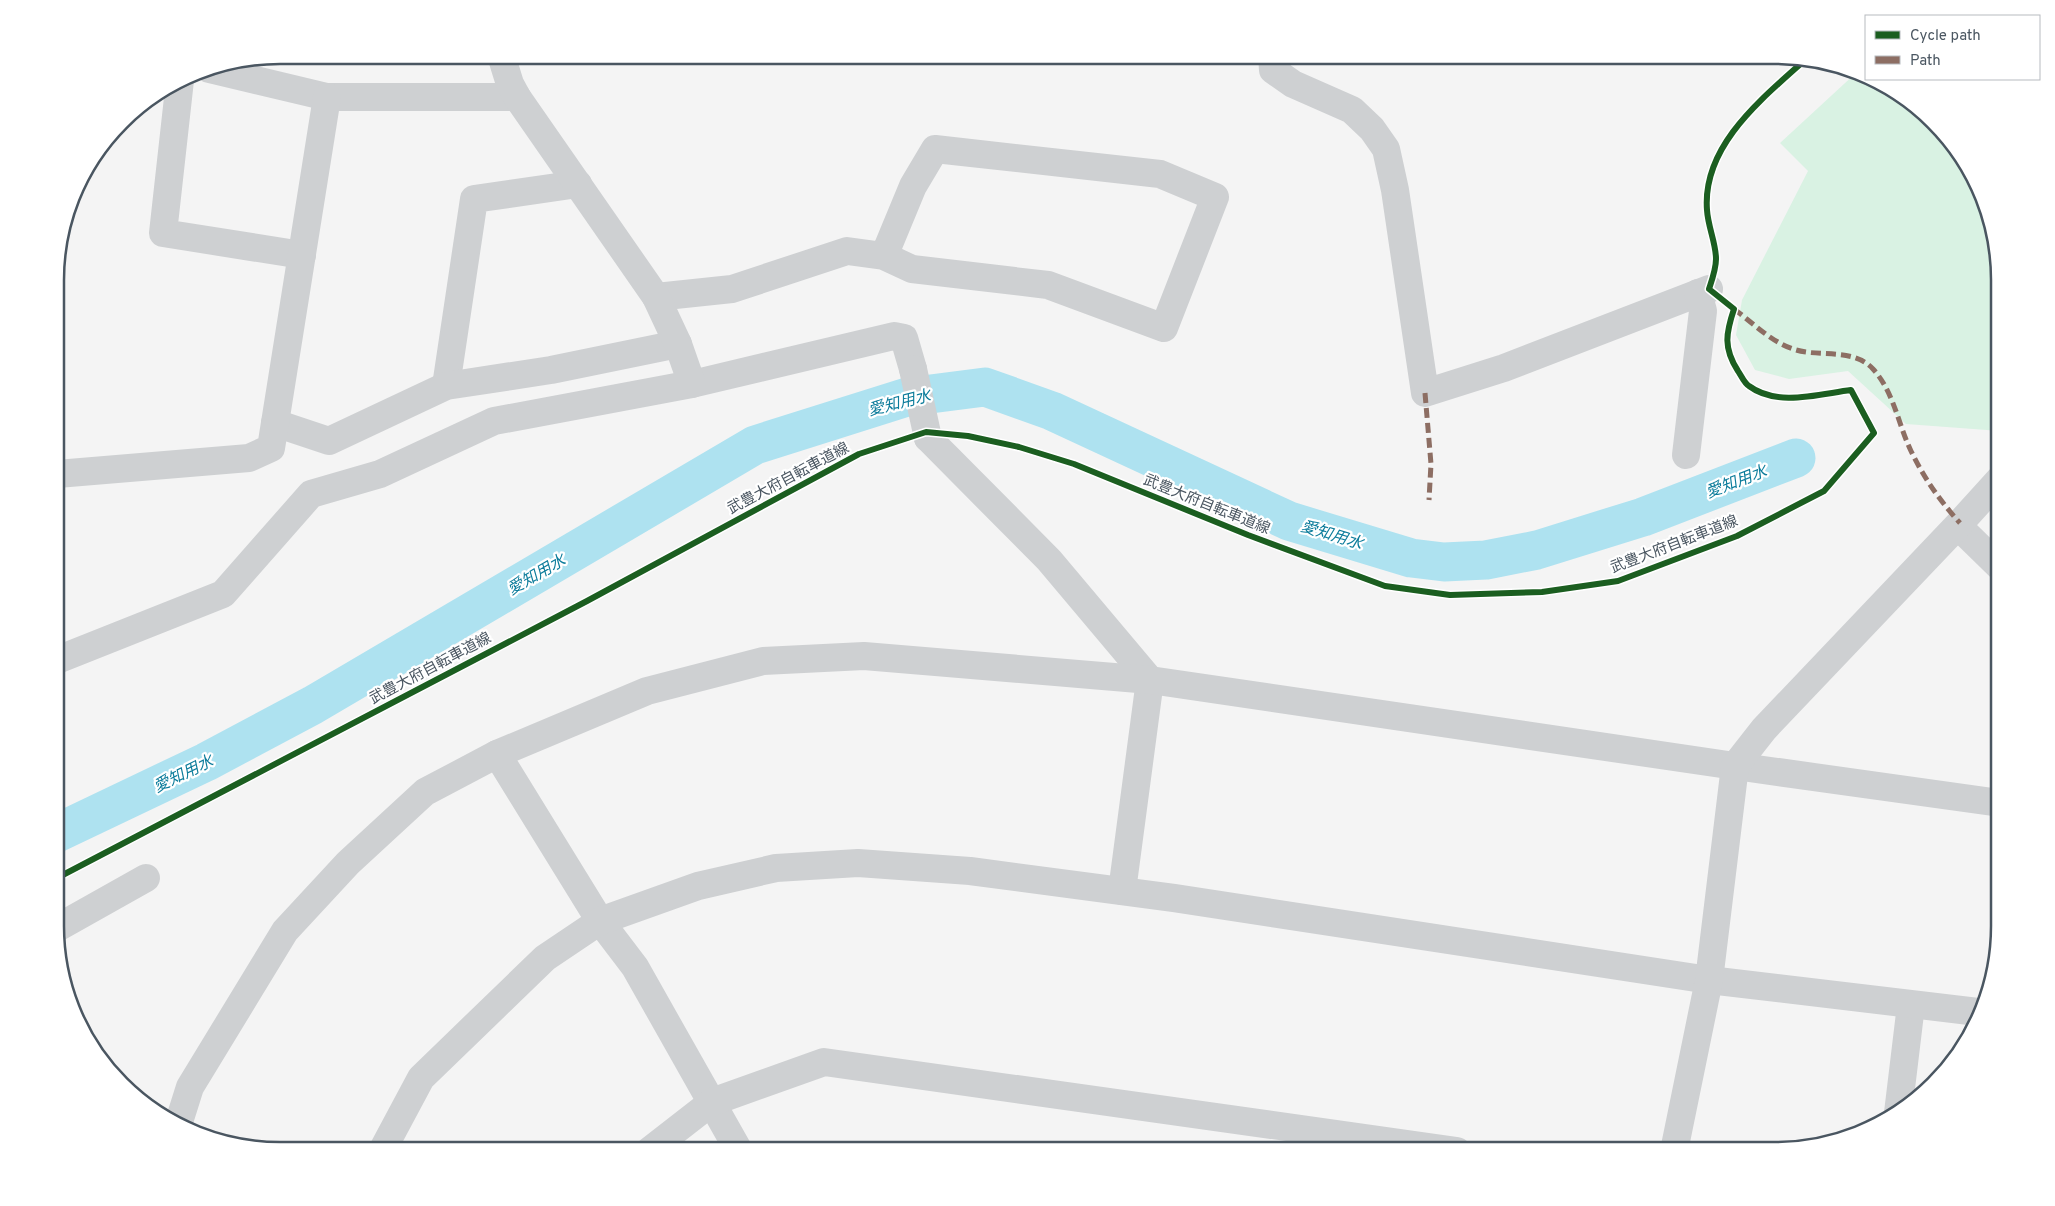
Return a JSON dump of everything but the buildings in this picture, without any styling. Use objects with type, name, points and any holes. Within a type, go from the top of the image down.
[{"type":"street","points":[[504,64],[510,84],[517,97],[656,296],[678,344],[692,384]]},
{"type":"street","points":[[1273,64],[1273,70],[1293,84],[1352,110],[1372,129],[1386,149],[1395,190],[1426,393],[1504,368],[1704,291],[1686,455]]},
{"type":"street","points":[[221,72],[328,97],[517,97]]},
{"type":"street","points":[[179,89],[163,233],[302,255]]},
{"type":"street","points":[[64,473],[249,458],[271,448],[328,97]]},
{"type":"street","points":[[656,296],[732,289],[847,251],[884,256],[912,269],[1048,285],[1164,328],[1215,197],[1160,174],[935,149],[913,186],[884,256]]},
{"type":"street","points":[[446,386],[474,199],[578,184]]},
{"type":"street","points":[[64,657],[223,594],[312,494],[380,474],[494,421],[692,384],[894,336],[904,338],[913,369],[928,438],[1048,560],[1150,680],[1122,891]]},
{"type":"street","points":[[275,422],[330,441],[446,386],[551,370],[678,344]]},
{"type":"street","points":[[1676,1142],[1709,980],[1735,766],[1764,729],[1991,489]]},
{"type":"street","points":[[1958,526],[1991,558]]},
{"type":"street","points":[[180,1118],[190,1087],[284,931],[348,863],[425,792],[497,754],[646,691],[763,661],[864,656],[1150,680],[1735,766],[1991,801]]},
{"type":"street","points":[[497,754],[600,921],[635,966],[734,1142]]},
{"type":"street","points":[[387,1142],[421,1078],[545,958],[600,921],[698,886],[776,868],[868,864],[970,872],[1122,891],[1709,980],[1974,1012]]},
{"type":"street","points":[[64,924],[146,878]]},
{"type":"street","points":[[1899,1103],[1911,1005]]},
{"type":"street","points":[[661,1142],[712,1102],[824,1062],[1393,1142]]},
{"type":"path","points":[[1704,291],[1716,260],[1707,210],[1709,178],[1718,157],[1743,120],[1799,65]]},
{"type":"green space","points":[[1851,77],[1871,86],[1907,108],[1947,148],[1975,197],[1987,237],[1991,265],[1991,430],[1906,424],[1848,371],[1789,379],[1755,370],[1736,335],[1742,300],[1808,171],[1780,143]]},
{"type":"waterway","name":"愛知用水","points":[[64,830],[206,762],[313,705],[755,445],[907,397],[985,387],[1052,411],[1289,521],[1411,558],[1444,562],[1486,560],[1537,550],[1643,517],[1796,458]]},
{"type":"marked path","points":[[1734,309],[1769,337],[1785,346],[1803,352],[1845,355],[1865,362],[1873,369],[1891,398],[1906,441],[1921,471],[1939,498],[1960,523]]},
{"type":"marked path","points":[[1425,393],[1431,464],[1429,500]]},
{"type":"cycle path","name":"武豊大府自転車道線","points":[[64,874],[587,601],[859,454],[926,432],[968,436],[1019,447],[1074,464],[1248,535],[1385,586],[1450,595],[1542,592],[1618,581],[1737,536],[1824,491],[1874,433],[1851,390],[1785,398],[1760,392],[1747,385],[1733,363],[1728,348],[1729,326],[1734,309],[1709,289],[1715,271],[1716,259],[1707,210],[1708,186],[1714,164],[1738,125],[1754,107],[1799,65]]}]
